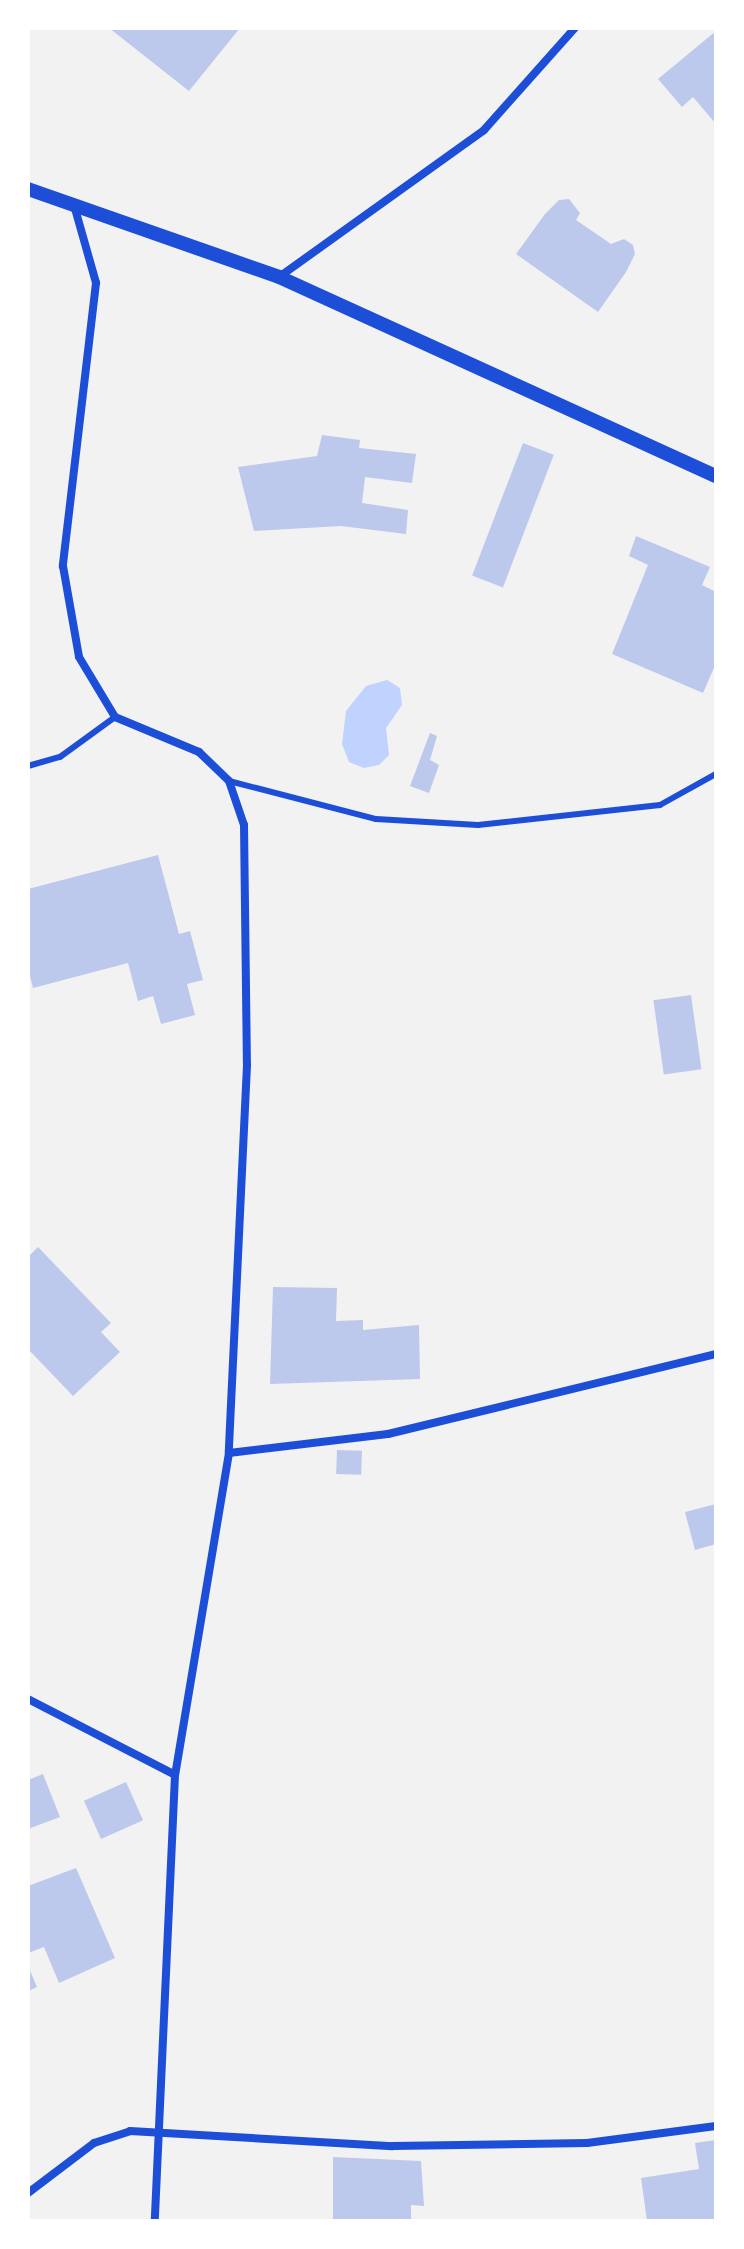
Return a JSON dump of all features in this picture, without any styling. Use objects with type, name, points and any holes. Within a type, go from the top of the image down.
[{"type":"street","points":[[279,277],[484,130],[575,28]]},
{"type":"street","points":[[28,189],[279,277],[716,476]]},
{"type":"street","points":[[74,205],[96,283],[63,566],[79,657],[115,717],[199,752],[229,781],[244,825],[247,1065],[229,1453],[175,1775],[155,2221]]},
{"type":"street","points":[[229,1453],[388,1434],[716,1354]]},
{"type":"street","points":[[28,1699],[175,1775]]},
{"type":"street","points":[[28,2193],[94,2143],[130,2131],[161,2135],[423,2146],[587,2143],[716,2126]]},
{"type":"lane","points":[[28,766],[60,757],[115,717]]},
{"type":"lane","points":[[229,781],[376,819],[478,825],[660,805],[716,774]]},
{"type":"water","points":[[387,680],[400,688],[402,705],[386,728],[389,755],[379,765],[364,768],[349,762],[342,744],[346,711],[366,686]]},
{"type":"building","points":[[109,28],[240,28],[189,91]]},
{"type":"building","points":[[716,31],[716,124],[693,97],[682,107],[658,79]]},
{"type":"building","points":[[569,199],[580,213],[576,220],[611,244],[624,239],[633,245],[635,254],[626,272],[598,312],[516,254],[545,214],[559,200]]},
{"type":"building","points":[[322,435],[360,440],[359,448],[416,454],[412,483],[365,477],[362,503],[408,510],[406,534],[341,526],[254,531],[238,467],[317,456]]},
{"type":"building","points":[[523,443],[554,455],[503,587],[472,576]]},
{"type":"building","points":[[636,536],[710,567],[702,585],[716,592],[716,663],[703,693],[612,654],[648,565],[629,556]]},
{"type":"building","points":[[430,733],[437,736],[430,760],[439,765],[429,793],[410,786]]},
{"type":"building","points":[[158,855],[179,934],[190,931],[203,980],[187,984],[195,1015],[161,1024],[153,996],[138,1001],[128,963],[33,988],[28,968],[28,889]]},
{"type":"building","points":[[691,995],[701,1069],[664,1075],[653,1000]]},
{"type":"building","points":[[38,1247],[111,1323],[101,1332],[120,1352],[73,1396],[28,1349],[28,1257]]},
{"type":"building","points":[[273,1287],[337,1288],[336,1321],[363,1320],[363,1330],[419,1325],[420,1379],[270,1384]]},
{"type":"building","points":[[337,1450],[362,1451],[361,1475],[336,1474]]},
{"type":"building","points":[[716,1504],[716,1544],[695,1550],[685,1512]]},
{"type":"building","points":[[43,1774],[60,1817],[28,1829],[28,1780]]},
{"type":"building","points":[[126,1782],[143,1820],[101,1839],[84,1801]]},
{"type":"building","points":[[76,1868],[115,1958],[59,1983],[44,1947],[28,1953],[28,1886]]},
{"type":"building","points":[[28,1966],[37,1987],[28,1991]]},
{"type":"building","points":[[716,2140],[716,2220],[647,2221],[641,2178],[699,2169],[695,2143]]},
{"type":"building","points":[[333,2157],[421,2161],[424,2206],[411,2205],[411,2221],[333,2221]]}]
